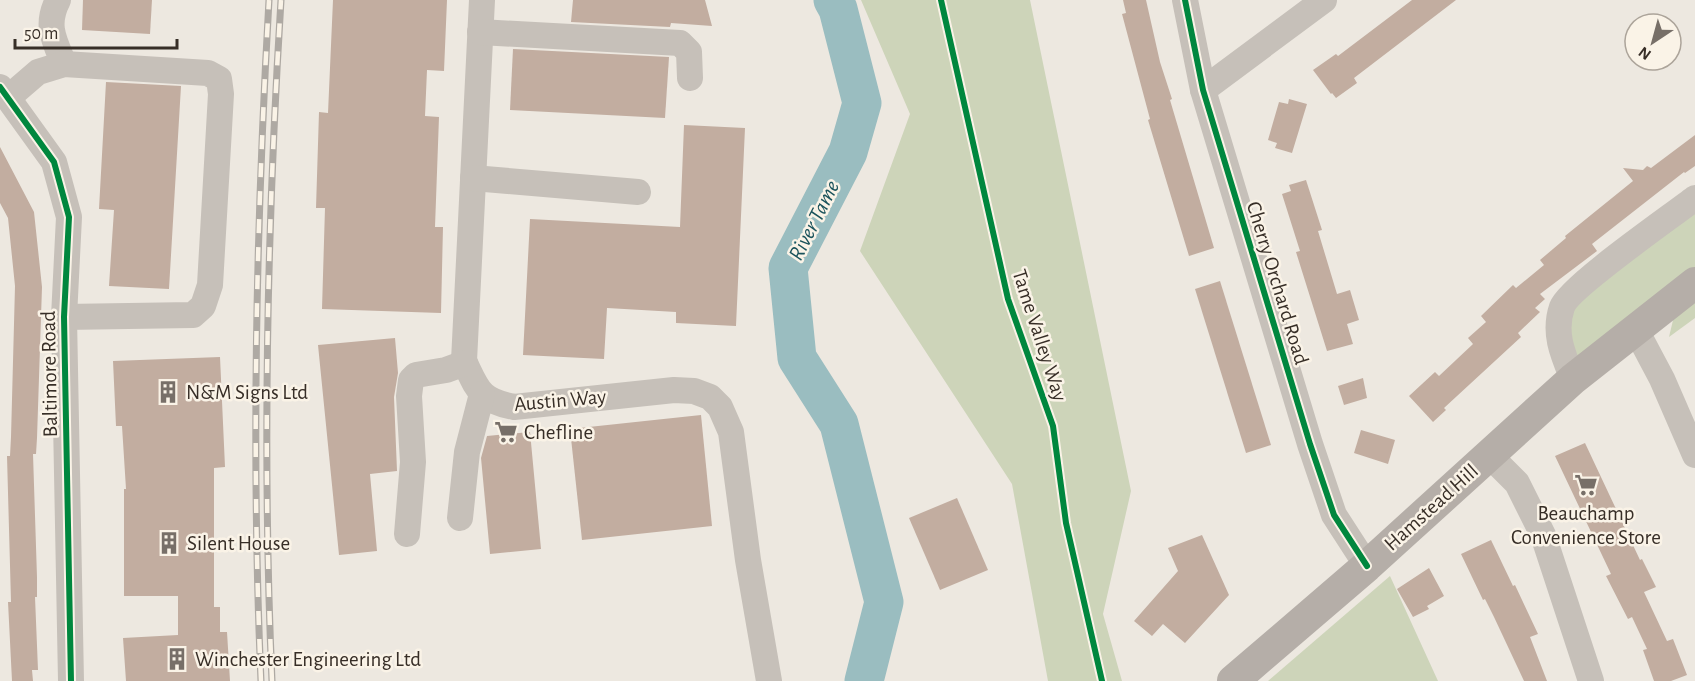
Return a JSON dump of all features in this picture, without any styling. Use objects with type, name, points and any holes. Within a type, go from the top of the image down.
[{"type":"main road","name":"Hamstead Hill","points":[[1243,678],[1573,379],[1695,283]]},
{"type":"street","points":[[57,0],[51,14],[51,24],[53,36],[64,63]]},
{"type":"street","points":[[407,534],[413,462],[409,396],[411,380],[416,375],[446,370],[465,363],[482,0]]},
{"type":"street","name":"Cherry Orchard Road","points":[[1185,0],[1203,90],[1310,444],[1334,515],[1367,566]]},
{"type":"street","points":[[1203,90],[1324,0]]},
{"type":"street","points":[[480,32],[680,43],[689,52],[690,78]]},
{"type":"street","points":[[4,92],[38,72],[64,63],[208,73],[219,79],[221,94],[210,285],[203,306],[194,315],[64,317]]},
{"type":"street","name":"Baltimore Road","points":[[4,92],[54,162],[69,218],[64,317],[71,681]]},
{"type":"street","points":[[473,178],[638,192]]},
{"type":"street","points":[[1573,379],[1560,346],[1558,328],[1563,305],[1581,285],[1695,198]]},
{"type":"street","points":[[1636,330],[1662,379],[1695,455]]},
{"type":"street","name":"Austin Way","points":[[465,363],[482,394],[495,403],[514,407],[674,390],[694,391],[710,397],[720,407],[730,432],[748,560],[769,681]]},
{"type":"street","points":[[460,518],[466,452],[482,394]]},
{"type":"street","points":[[1489,455],[1517,483],[1543,535],[1591,681]]},
{"type":"green space","points":[[861,0],[1030,0],[1131,491],[1103,614],[1122,681],[1048,681],[1012,484],[860,251],[910,114]]},
{"type":"green space","points":[[1695,207],[1695,269],[1575,359],[1566,309]]},
{"type":"green space","points":[[1695,298],[1695,318],[1669,337],[1674,316]]},
{"type":"green space","points":[[1390,576],[1438,681],[1268,681]]},
{"type":"building","points":[[83,0],[152,0],[150,34],[82,30]]},
{"type":"building","points":[[333,0],[447,0],[444,71],[427,70],[425,116],[439,117],[435,227],[443,227],[441,313],[322,309],[325,208],[316,208],[319,112],[328,113]]},
{"type":"building","points":[[573,0],[705,0],[712,26],[671,23],[670,27],[571,22]]},
{"type":"building","points":[[1123,0],[1146,0],[1160,62],[1172,99],[1170,100],[1214,248],[1189,256],[1148,120],[1150,119],[1122,14],[1126,13]]},
{"type":"building","points":[[1412,0],[1456,0],[1354,78],[1357,83],[1336,98],[1331,94],[1313,70],[1336,54],[1338,56]]},
{"type":"building","points":[[513,49],[669,57],[665,118],[510,110]]},
{"type":"building","points":[[106,82],[181,86],[169,289],[109,286],[114,210],[99,209]]},
{"type":"building","points":[[1289,99],[1307,104],[1292,153],[1275,148],[1277,143],[1268,140],[1279,102],[1288,104]]},
{"type":"building","points":[[684,125],[745,128],[736,326],[676,323],[676,312],[607,308],[604,359],[523,355],[530,219],[680,227]]},
{"type":"building","points":[[1695,135],[1695,166],[1684,172],[1592,244],[1597,251],[1540,294],[1545,299],[1535,308],[1540,312],[1518,333],[1521,337],[1444,408],[1446,410],[1433,422],[1409,396],[1435,372],[1439,376],[1473,344],[1468,338],[1486,322],[1481,316],[1513,285],[1516,288],[1544,265],[1540,260],[1566,238],[1565,236],[1633,181],[1623,168],[1643,170],[1647,166],[1651,168]]},
{"type":"building","points":[[0,147],[34,212],[42,287],[37,438],[36,454],[33,454],[38,670],[32,670],[33,681],[12,681],[8,602],[11,602],[7,456],[10,456],[11,437],[15,286],[8,218],[0,203]]},
{"type":"building","points":[[1306,180],[1322,230],[1318,231],[1337,294],[1350,290],[1359,320],[1347,324],[1353,344],[1327,351],[1296,252],[1300,251],[1282,194],[1291,191],[1289,185]]},
{"type":"building","points":[[1220,281],[1271,445],[1246,453],[1195,289]]},
{"type":"building","points":[[395,338],[398,373],[394,397],[397,471],[370,474],[377,551],[339,555],[318,345]]},
{"type":"building","points":[[220,357],[225,467],[214,468],[214,607],[220,607],[220,632],[227,632],[230,681],[126,681],[123,638],[178,635],[178,596],[124,596],[124,489],[126,489],[122,426],[116,426],[113,361]]},
{"type":"building","points":[[1363,378],[1367,398],[1344,405],[1338,386]]},
{"type":"building","points":[[701,415],[712,526],[582,540],[570,429]]},
{"type":"building","points":[[1361,430],[1395,440],[1388,464],[1354,453]]},
{"type":"building","points":[[530,432],[541,549],[490,554],[481,458],[487,436]]},
{"type":"building","points":[[1585,443],[1640,560],[1642,559],[1656,587],[1644,592],[1667,641],[1673,639],[1687,675],[1671,681],[1654,681],[1643,650],[1647,649],[1632,617],[1628,619],[1606,576],[1611,574],[1555,456]]},
{"type":"building","points":[[957,498],[988,570],[940,590],[909,518]]},
{"type":"building","points":[[1202,535],[1229,595],[1185,643],[1163,624],[1152,636],[1134,621],[1178,571],[1168,548]]},
{"type":"building","points":[[1491,540],[1538,634],[1530,637],[1547,681],[1524,681],[1461,554]]},
{"type":"building","points":[[1429,568],[1444,596],[1427,606],[1429,609],[1413,617],[1397,589]]},
{"type":"waterway","name":"River Tame","points":[[833,0],[838,9],[862,103],[848,152],[788,268],[797,358],[839,424],[884,602],[864,681]]},
{"type":"railway","points":[[261,681],[256,511],[256,340],[269,0]]},
{"type":"railway","points":[[272,681],[267,511],[269,255],[281,0]]},
{"type":"cycle path","name":"Tame Valley Way","points":[[941,0],[1008,299],[1053,426],[1066,523],[1102,681]]},
{"type":"cycle path","points":[[1185,0],[1203,90],[1310,444],[1334,515],[1367,566]]},
{"type":"cycle path","points":[[0,87],[54,162],[69,217],[64,317],[71,681]]},
{"type":"place","name":"N&M Signs Ltd","points":[[168,392]]},
{"type":"place","name":"Chefline","points":[[506,432]]},
{"type":"place","name":"Beauchamp Convenience Store","points":[[1586,485]]},
{"type":"place","name":"Silent House","points":[[169,543]]},
{"type":"place","name":"Winchester Engineering Ltd","points":[[177,659]]}]
